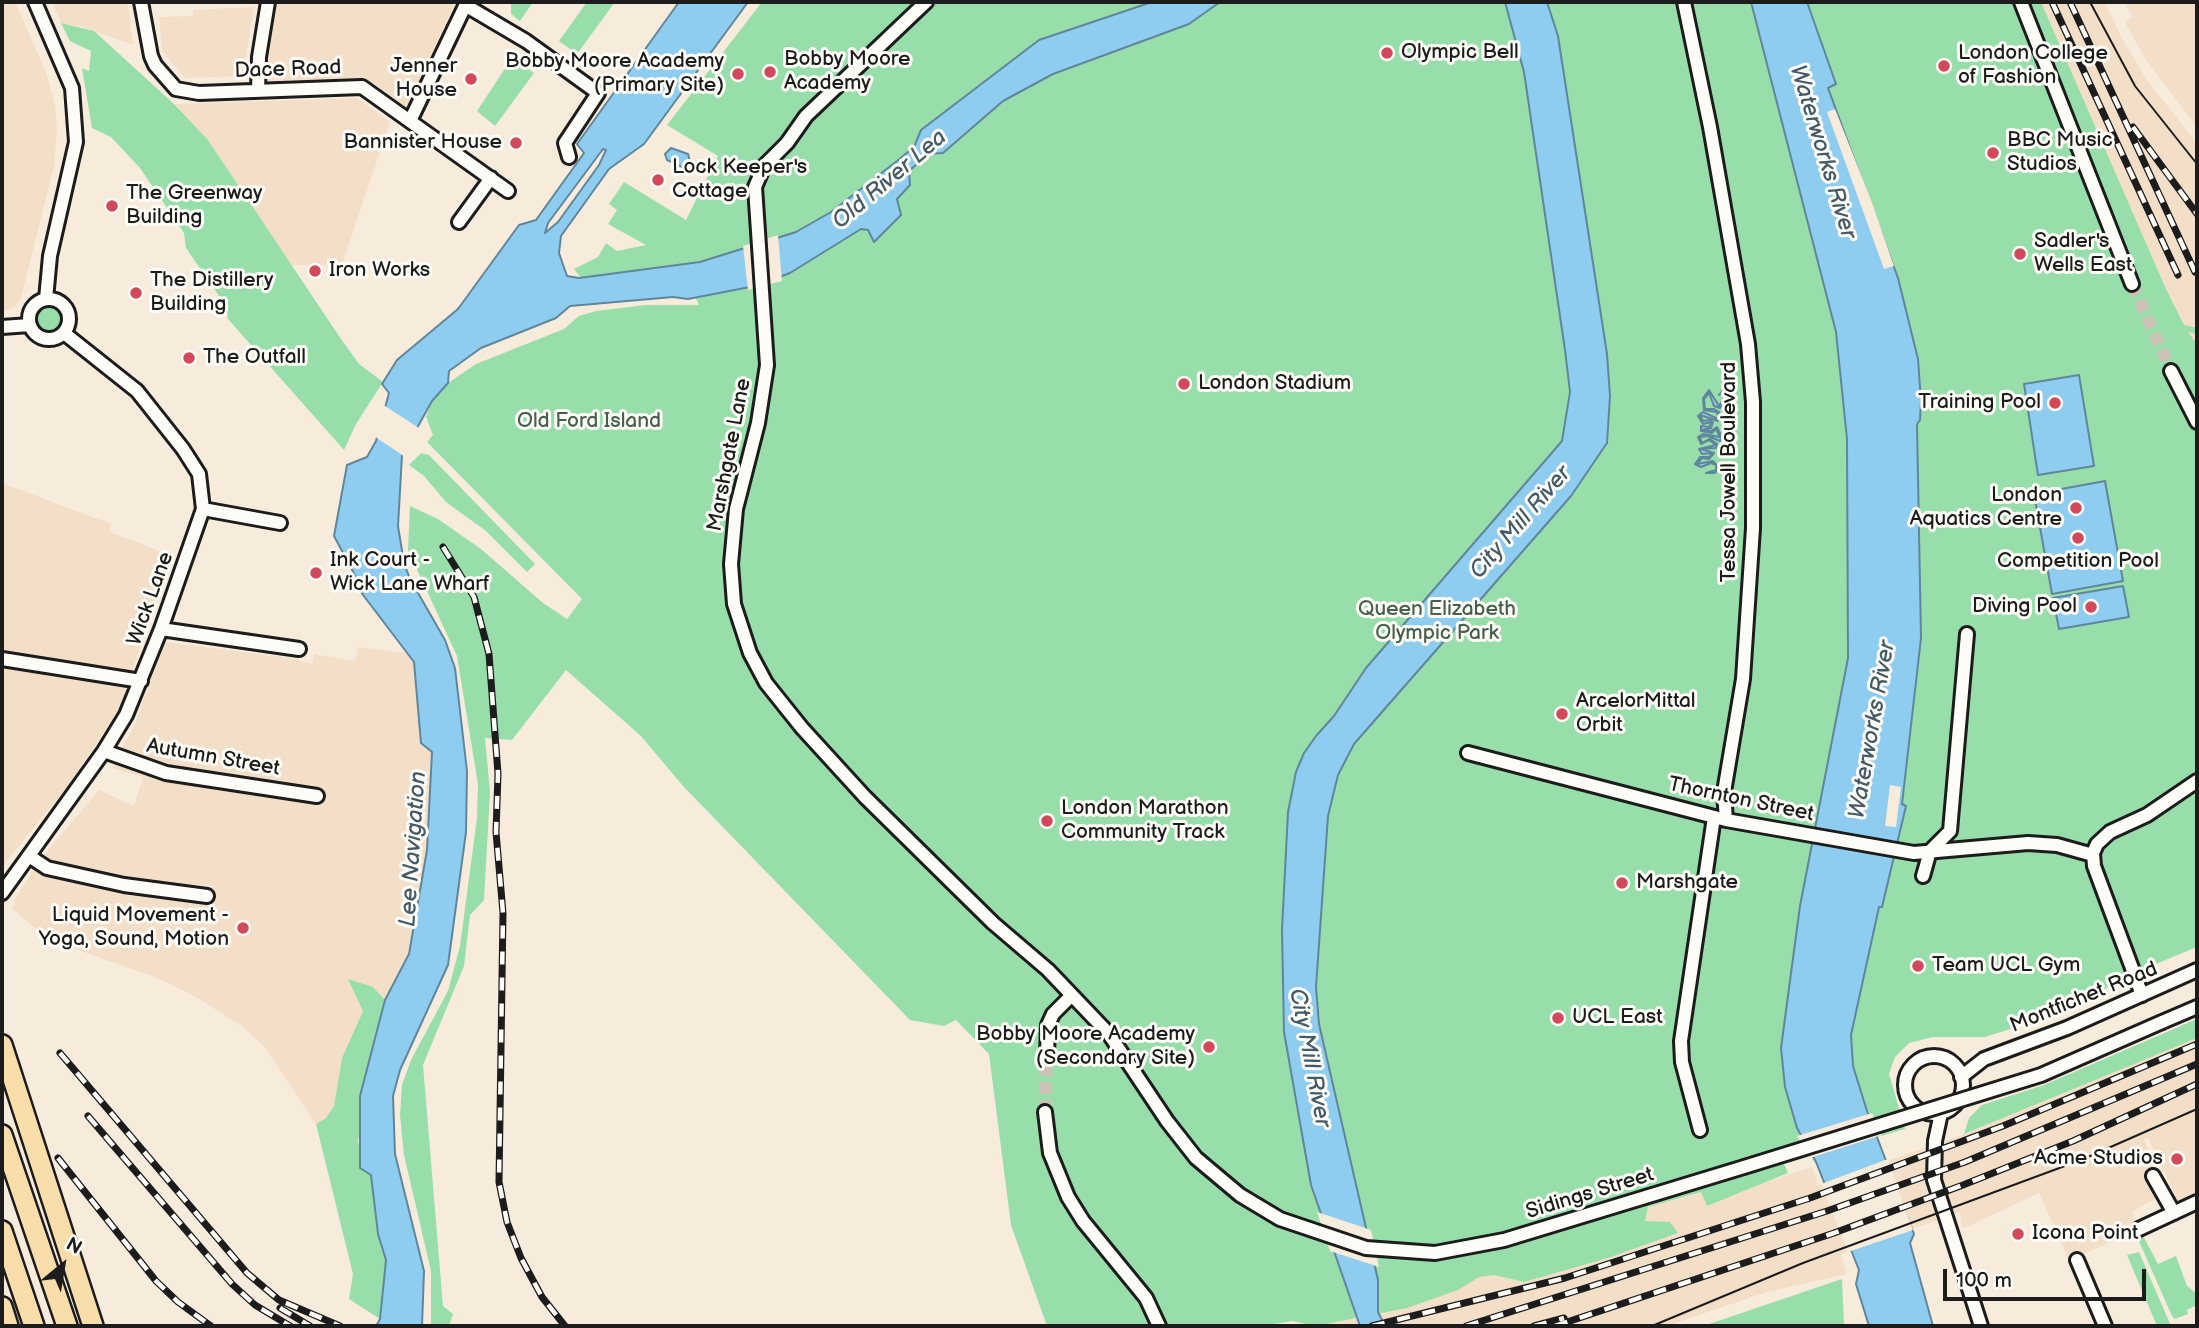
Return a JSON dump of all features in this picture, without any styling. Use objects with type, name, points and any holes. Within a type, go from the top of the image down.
[{"type":"highway","points":[[2,1045],[93,1326]]},
{"type":"highway","points":[[2,1135],[67,1326]]},
{"type":"highway","points":[[2,1231],[34,1326]]},
{"type":"highway","points":[[2,1307],[8,1326]]},
{"type":"street","points":[[35,2],[72,88],[76,142],[50,256],[46,299]]},
{"type":"street","name":"Dace Road","points":[[141,2],[151,56],[155,65],[176,89],[199,93],[362,88],[508,191]]},
{"type":"street","points":[[258,91],[259,57],[268,2]]},
{"type":"street","name":"Marshgate Lane","points":[[926,2],[806,116],[787,143],[764,166],[754,194],[767,353],[764,395],[736,509],[731,564],[734,604],[750,653],[766,682],[787,710],[865,796],[1072,995]]},
{"type":"street","name":"Tessa Jowell Boulevard","points":[[1684,2],[1712,140],[1751,364],[1754,402],[1753,528],[1743,679],[1724,792],[1726,820],[1681,1041],[1682,1062],[1700,1130]]},
{"type":"street","points":[[2021,2],[2132,284]]},
{"type":"street","points":[[410,121],[466,3],[526,41],[598,93],[565,143],[569,157]]},
{"type":"street","points":[[459,222],[491,178]]},
{"type":"street","points":[[2,327],[30,325],[31,310],[46,299],[54,299],[66,307],[69,321],[64,333]]},
{"type":"street","name":"Wick Lane","points":[[2,893],[104,751],[141,681],[203,509],[199,474],[183,449],[136,391],[64,333],[46,338],[30,325]]},
{"type":"street","points":[[2171,371],[2197,422]]},
{"type":"street","points":[[203,509],[280,523]]},
{"type":"street","points":[[161,629],[299,649]]},
{"type":"street","points":[[1923,876],[1930,851],[1950,831],[1967,634]]},
{"type":"street","points":[[2,659],[141,681]]},
{"type":"street","name":"Autumn Street","points":[[104,751],[166,773],[317,796]]},
{"type":"street","name":"Thornton Street","points":[[1468,753],[1726,820],[1914,853],[2028,843],[2057,845],[2093,855]]},
{"type":"street","points":[[2142,995],[2094,866],[2093,855],[2097,844],[2110,832],[2147,816],[2197,781]]},
{"type":"street","points":[[29,856],[47,868],[124,885],[207,896]]},
{"type":"street","name":"Montfichet Road","points":[[1961,1077],[1984,1059],[2197,970]]},
{"type":"street","points":[[1047,1056],[1048,1026],[1053,1014],[1072,995]]},
{"type":"street","name":"Sidings Street","points":[[1072,995],[1109,1034],[1167,1121],[1196,1158],[1240,1195],[1280,1219],[1366,1248],[1436,1253],[1504,1240],[2041,1075],[2197,1007]]},
{"type":"street","points":[[1941,1113],[1923,1112],[1915,1107],[1906,1093],[1905,1084],[1910,1069],[1922,1058],[1931,1056],[1951,1062],[1961,1077],[1959,1099],[1941,1113],[1935,1141],[1934,1180],[1981,1326]]},
{"type":"street","name":"Montfichet Road","points":[[1951,1062],[1984,1059]]},
{"type":"street","points":[[1045,1112],[1050,1153],[1068,1197],[1083,1221],[1146,1298],[1159,1326]]},
{"type":"street","points":[[1923,1112],[1935,1141]]},
{"type":"street","points":[[2153,1176],[2174,1213]]},
{"type":"street","points":[[2139,1229],[2197,1202]]},
{"type":"street","points":[[2077,1260],[2105,1326]]},
{"type":"shaded area","points":[[2,2],[15,2],[46,72],[55,105],[57,132],[54,166],[21,298],[14,307],[3,311]]},
{"type":"shaded area","points":[[52,2],[128,2],[133,45],[80,26],[61,23]]},
{"type":"shaded area","points":[[278,2],[455,2],[407,108],[375,84],[361,79],[262,81]]},
{"type":"shaded area","points":[[2041,2],[2105,2],[2146,79],[2197,143],[2197,350],[2166,289]]},
{"type":"shaded area","points":[[2124,2],[2197,2],[2197,127],[2146,60],[2125,22],[2132,17]]},
{"type":"shaded area","points":[[254,7],[243,76],[185,78],[162,51],[159,17],[193,16],[193,10]]},
{"type":"shaded area","points":[[357,98],[390,122],[342,265],[291,265],[208,140],[174,104]]},
{"type":"shaded area","points":[[2,483],[111,524],[110,532],[170,555],[120,708],[70,783],[2,867]]},
{"type":"shaded area","points":[[165,642],[289,658],[312,664],[314,654],[355,661],[358,647],[407,653],[414,662],[421,743],[432,752],[427,850],[409,954],[385,1000],[373,987],[342,1058],[334,1106],[326,1118],[316,1124],[265,1047],[243,1027],[191,994],[155,977],[47,939],[13,909],[15,899],[34,869],[90,884],[190,903],[214,896],[214,885],[192,887],[123,879],[49,862],[44,855],[99,790],[134,806],[143,777],[112,768],[135,724]]},
{"type":"shaded area","points":[[2197,1038],[2197,1195],[2179,1203],[2148,1138],[2144,1140],[2159,1173],[2148,1179],[2155,1199],[2132,1212],[2140,1230],[2069,1260],[2039,1193],[1962,1229],[1960,1212],[1841,1254],[1847,1274],[1767,1292],[1667,1326],[1315,1326],[1386,1310],[1646,1213],[1648,1207],[1702,1192],[1704,1197],[1749,1188],[1812,1167],[1818,1185],[1968,1133],[2084,1082]]},
{"type":"green space","points":[[511,2],[533,2],[520,21],[511,14]]},
{"type":"green space","points":[[587,2],[615,2],[577,54],[559,41]]},
{"type":"green space","name":"Queen Elizabeth Olympic Park","points":[[762,2],[2041,2],[2166,289],[2184,325],[2197,328],[2197,334],[2188,332],[2197,344],[2197,947],[2129,975],[2076,1006],[2010,1029],[1985,1037],[1933,1037],[1909,1043],[1895,1057],[1889,1074],[1905,1129],[1784,1164],[1788,1173],[1707,1206],[1701,1192],[1648,1207],[1645,1221],[1670,1222],[1678,1233],[1608,1258],[1524,1282],[1494,1275],[1479,1277],[1458,1290],[1407,1308],[1315,1326],[1293,1321],[1262,1326],[1047,1326],[1011,1225],[989,1054],[956,1020],[944,1026],[910,1020],[683,786],[641,736],[566,670],[512,740],[485,738],[490,792],[484,900],[470,915],[464,966],[423,1065],[443,1306],[453,1314],[449,1326],[431,1326],[431,1271],[404,1155],[400,1115],[402,1085],[411,1060],[448,991],[460,946],[477,818],[478,784],[457,656],[408,550],[410,506],[438,519],[481,549],[543,603],[567,619],[582,599],[427,442],[433,435],[426,417],[432,401],[448,383],[476,364],[564,329],[579,316],[596,311],[646,305],[699,305],[681,264],[581,278],[574,269],[598,257],[606,243],[617,251],[646,245],[608,224],[617,210],[609,204],[624,182],[686,220],[718,156],[667,125]]},
{"type":"green space","points":[[61,23],[94,31],[174,104],[208,140],[359,364],[383,382],[356,424],[344,450],[228,319],[226,306],[186,248],[184,233],[140,168],[111,137],[92,128],[82,68],[89,71],[91,51],[70,41]]},
{"type":"green space","points":[[512,58],[534,73],[495,126],[477,111]]},
{"type":"green space","points":[[49,304],[59,308],[63,318],[59,328],[49,332],[39,328],[35,318],[39,308]]},
{"type":"green space","points":[[421,453],[429,455],[535,564],[527,572],[486,531],[446,502],[424,476],[409,465]]},
{"type":"green space","points":[[348,979],[373,987],[385,1000],[360,1096],[362,1117],[358,1142],[371,1175],[378,1234],[386,1260],[380,1319],[349,1299],[353,1274],[316,1124],[326,1118],[334,1106],[342,1058],[363,1011]]},
{"type":"green space","points":[[2197,1019],[2197,1038],[1964,1134],[1969,1118],[1982,1105],[2044,1085]]},
{"type":"green space","points":[[2135,1232],[2141,1232],[2158,1264],[2176,1256],[2187,1286],[2197,1294],[2197,1305],[2187,1310],[2188,1314],[2175,1319],[2172,1316]]},
{"type":"green space","points":[[2139,1252],[2171,1326],[2157,1326],[2127,1255]]},
{"type":"green space","points":[[1842,1279],[1844,1326],[1703,1326]]},
{"type":"water","name":"Old River Lea","points":[[679,2],[748,2],[644,144],[609,169],[561,236],[559,253],[567,276],[579,278],[700,262],[796,232],[831,212],[914,147],[921,130],[1039,40],[1152,2],[1220,2],[1189,24],[1053,74],[1003,101],[943,153],[928,154],[909,171],[910,185],[897,199],[901,215],[874,242],[868,230],[861,229],[790,273],[755,286],[688,299],[673,297],[570,306],[556,318],[481,348],[449,371],[448,383],[432,401],[402,455],[398,526],[404,563],[410,579],[445,640],[455,668],[467,771],[466,832],[448,965],[400,1070],[393,1096],[395,1154],[424,1271],[422,1326],[376,1326],[380,1319],[386,1260],[378,1234],[371,1175],[360,1168],[360,1096],[385,1000],[409,954],[427,850],[432,752],[421,743],[414,662],[357,587],[358,581],[334,536],[347,465],[367,457],[376,441],[389,393],[382,384],[397,360],[458,309],[519,225],[536,220],[584,153],[577,144]],"holes":[[[603,149],[606,150],[599,165],[558,222],[545,233],[548,223]]]},
{"type":"water","name":"City Mill River","points":[[1505,2],[1547,2],[1558,36],[1607,354],[1610,396],[1607,443],[1571,496],[1354,744],[1338,775],[1328,816],[1316,987],[1319,1024],[1378,1280],[1378,1312],[1385,1326],[1360,1326],[1311,1185],[1284,1032],[1282,930],[1288,812],[1296,772],[1304,753],[1334,716],[1366,668],[1562,441],[1570,392],[1565,350],[1524,72]]},
{"type":"water","name":"Waterworks River","points":[[1751,2],[1807,2],[1836,84],[1828,88],[1898,278],[1918,359],[1921,401],[1920,420],[1917,424],[1921,638],[1902,804],[1906,806],[1882,907],[1879,907],[1851,1035],[1853,1066],[1867,1111],[1914,1234],[1910,1243],[1933,1326],[1869,1326],[1856,1284],[1859,1270],[1816,1162],[1797,1128],[1785,1087],[1781,1048],[1800,906],[1848,658],[1847,439],[1836,332]]},
{"type":"water","points":[[671,148],[688,154],[693,172],[667,160],[665,154]]},
{"type":"water","points":[[2079,375],[2094,466],[2038,475],[2024,384]]},
{"type":"water","points":[[1726,387],[1729,389],[1729,396],[1720,408],[1714,406],[1709,393],[1704,399],[1705,409],[1719,412],[1718,421],[1700,415],[1703,421],[1713,422],[1711,428],[1702,430],[1711,431],[1717,427],[1722,437],[1720,441],[1708,436],[1700,437],[1702,443],[1710,439],[1717,444],[1716,448],[1701,449],[1714,453],[1709,459],[1702,458],[1697,464],[1713,461],[1719,468],[1715,473],[1706,473],[1716,470],[1716,465],[1711,463],[1701,467],[1695,464],[1700,457],[1709,457],[1712,453],[1702,454],[1699,449],[1716,445],[1709,440],[1701,444],[1698,437],[1703,434],[1720,437],[1716,429],[1712,433],[1701,431],[1701,426],[1709,427],[1711,422],[1703,424],[1698,416],[1703,412],[1718,419],[1717,412],[1704,410],[1703,398],[1709,390],[1719,406],[1728,391],[1725,389],[1719,395]]},
{"type":"water","name":"Competition Pool","points":[[2105,481],[2123,581],[2052,594],[2034,494]]},
{"type":"water","name":"Diving Pool","points":[[2123,586],[2129,617],[2059,629],[2053,598]]},
{"type":"pier","points":[[1835,109],[1894,266],[1884,269],[1827,112]]},
{"type":"pier","points":[[778,235],[782,281],[748,290],[743,246]]},
{"type":"pier","points":[[382,404],[422,430],[405,457],[374,436]]},
{"type":"pier","points":[[1890,785],[1901,787],[1896,827],[1885,826]]},
{"type":"pier","points":[[1872,1113],[1882,1135],[1810,1158],[1797,1136]]},
{"type":"pier","points":[[1888,1159],[1913,1230],[1848,1252],[1821,1184]]},
{"type":"pier","points":[[1317,1212],[1371,1230],[1379,1267],[1330,1251]]},
{"type":"tunnel","points":[[2132,284],[2171,371]]},
{"type":"tunnel","points":[[1045,1112],[1047,1056]]},
{"type":"tram line","points":[[2090,2],[2135,86],[2197,164]]},
{"type":"tram line","points":[[1652,1326],[1803,1263],[2081,1160],[2197,1109]]},
{"type":"railway","points":[[2052,2],[2178,275]]},
{"type":"railway","points":[[2070,2],[2195,272]]},
{"type":"railway","points":[[2133,127],[2197,214]]},
{"type":"railway","points":[[443,547],[474,597],[489,654],[498,774],[496,832],[503,913],[499,1182],[507,1222],[521,1258],[542,1297],[565,1326]]},
{"type":"railway","points":[[1372,1326],[1565,1278],[1810,1198],[2003,1126],[2197,1044]]},
{"type":"railway","points":[[60,1053],[247,1273],[279,1300],[340,1326]]},
{"type":"railway","points":[[1466,1326],[1827,1211],[1965,1162],[2197,1064]]},
{"type":"railway","points":[[1555,1326],[1834,1233],[1963,1185],[2073,1141],[2197,1084]]},
{"type":"railway","points":[[88,1116],[232,1284],[255,1305],[290,1326]]},
{"type":"railway","points":[[58,1158],[156,1281],[178,1302],[211,1326]]},
{"type":"railway","points":[[280,1308],[310,1326]]},
{"type":"railway","points":[[1534,1326],[1564,1318]]},
{"type":"place","name":"Olympic Bell","points":[[1387,53]]},
{"type":"place","name":"London College of Fashion","points":[[1944,66]]},
{"type":"place","name":"Bobby Moore Academy","points":[[770,72]]},
{"type":"place","name":"Bobby Moore Academy (Primary Site)","points":[[738,74]]},
{"type":"place","name":"Jenner House","points":[[471,79]]},
{"type":"place","name":"Bannister House","points":[[516,143]]},
{"type":"place","name":"BBC Music Studios","points":[[1993,153]]},
{"type":"place","name":"Lock Keeper's Cottage","points":[[658,180]]},
{"type":"place","name":"The Greenway Building","points":[[112,206]]},
{"type":"place","name":"Sadler's Wells East","points":[[2020,254]]},
{"type":"place","name":"Iron Works","points":[[315,271]]},
{"type":"place","name":"The Distillery Building","points":[[136,293]]},
{"type":"place","name":"The Outfall","points":[[189,358]]},
{"type":"place","name":"London Stadium","points":[[1184,384]]},
{"type":"place","name":"Training Pool","points":[[2055,403]]},
{"type":"place","name":"London Aquatics Centre","points":[[2076,508]]},
{"type":"place","name":"Competition Pool","points":[[2078,538]]},
{"type":"place","name":"Ink Court - Wick Lane Wharf","points":[[316,573]]},
{"type":"place","name":"Diving Pool","points":[[2091,607]]},
{"type":"place","name":"ArcelorMittal Orbit","points":[[1562,714]]},
{"type":"place","name":"London Marathon Community Track","points":[[1047,821]]},
{"type":"place","name":"Marshgate","points":[[1622,883]]},
{"type":"place","name":"Liquid Movement - Yoga, Sound, Motion","points":[[243,928]]},
{"type":"place","name":"Team UCL Gym","points":[[1918,966]]},
{"type":"place","name":"UCL East","points":[[1558,1018]]},
{"type":"place","name":"Bobby Moore Academy (Secondary Site)","points":[[1209,1047]]},
{"type":"place","name":"Acme Studios","points":[[2177,1159]]},
{"type":"place","name":"Icona Point","points":[[2018,1234]]},
{"type":"park label","name":"Old Ford Island","points":[[589,422]]},
{"type":"water label","name":"Lee Navigation","points":[[414,849]]}]
